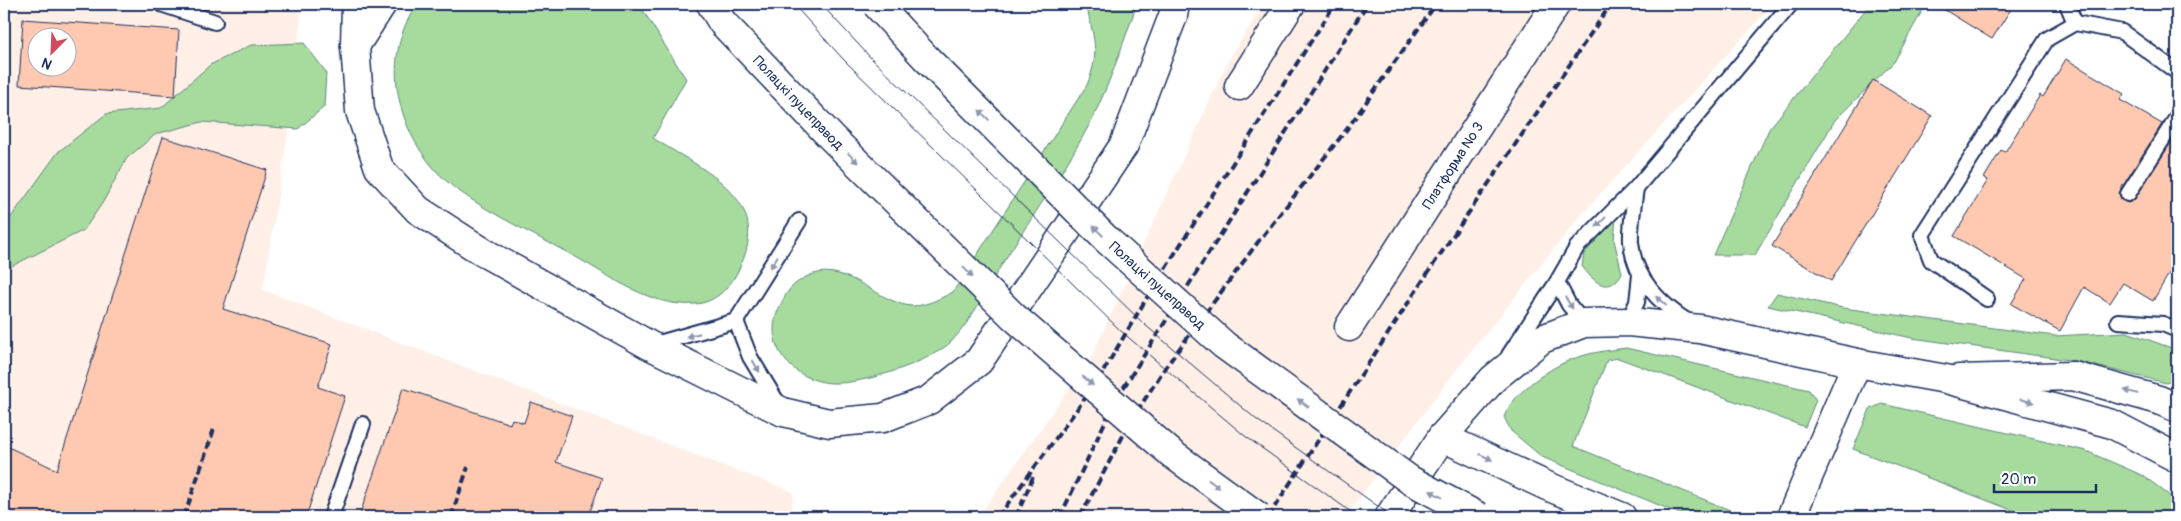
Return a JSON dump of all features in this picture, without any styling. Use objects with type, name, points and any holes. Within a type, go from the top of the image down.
[{"type":"main road","points":[[356,4],[355,46],[360,111],[379,168],[418,210],[483,252],[649,345],[783,412],[829,423],[883,418],[929,400],[979,361],[1124,145],[1173,16],[1175,4]]},
{"type":"main road","points":[[355,46],[382,4]]},
{"type":"main road","name":"Полацкі пуцеправод","points":[[876,4],[925,57],[1106,239],[1224,345],[1410,480],[1479,517]]},
{"type":"main road","points":[[1239,86],[1292,4]]},
{"type":"main road","name":"Платформа № 3","points":[[1349,327],[1556,4]]},
{"type":"main road","name":"Полацкі пуцеправод","points":[[716,13],[831,137],[1014,317],[1172,454],[1259,517]]},
{"type":"main road","points":[[1389,517],[1442,437],[1493,379],[1542,339],[1584,322],[1628,322],[1700,329],[1857,363],[1946,379],[2112,424],[2177,458]]},
{"type":"main road","points":[[1791,517],[1857,363]]},
{"type":"main road","points":[[1946,379],[2073,376],[2158,400],[2177,408]]},
{"type":"main road","points":[[1442,437],[1548,486],[1622,517]]},
{"type":"lane","points":[[161,4],[215,22]]},
{"type":"lane","points":[[1493,379],[1557,282],[1577,247],[1636,188],[1791,4]]},
{"type":"lane","points":[[2067,4],[2075,23]]},
{"type":"lane","points":[[1987,299],[1931,260],[1922,235],[2047,39],[2075,23],[2122,32],[2177,72]]},
{"type":"lane","points":[[2128,194],[2177,118]]},
{"type":"lane","points":[[1636,188],[1631,242],[1640,275],[1654,295],[1678,315],[1700,329]]},
{"type":"lane","points":[[649,345],[736,321],[800,220]]},
{"type":"lane","points":[[1628,322],[1637,302],[1640,275]]},
{"type":"lane","points":[[1557,282],[1569,305],[1584,322]]},
{"type":"lane","points":[[736,321],[750,357],[783,412]]},
{"type":"lane","points":[[2118,322],[2163,324],[2177,330]]},
{"type":"lane","points":[[331,517],[363,424]]},
{"type":"shaded area","points":[[4,4],[302,4],[291,114],[263,290],[793,492],[792,517],[4,517]]},
{"type":"shaded area","points":[[1264,4],[1773,4],[1583,213],[1458,368],[1345,517],[978,517],[1091,358],[1228,61]]},
{"type":"green space","points":[[416,4],[639,4],[686,79],[653,138],[712,175],[729,190],[741,206],[748,224],[747,246],[738,271],[731,283],[721,293],[702,303],[679,304],[647,296],[484,207],[456,189],[439,174],[413,138],[404,118],[396,75],[398,53],[404,28]]},
{"type":"green space","points":[[1086,4],[1137,4],[1106,89],[1091,122],[1054,185],[960,332],[952,341],[929,357],[895,371],[860,380],[845,383],[818,381],[805,376],[793,368],[777,347],[774,334],[775,320],[788,292],[796,283],[806,277],[819,273],[832,273],[844,276],[893,301],[911,306],[930,303],[953,292],[1087,85],[1095,53]]},
{"type":"green space","points":[[1870,4],[1926,4],[1894,62],[1835,120],[1755,255],[1713,255],[1769,129]]},
{"type":"green space","points":[[304,43],[326,72],[324,107],[298,129],[202,122],[156,134],[127,158],[103,202],[84,230],[10,267],[4,265],[4,227],[58,152],[106,114],[161,108],[210,65],[251,45]]},
{"type":"green space","points":[[1616,217],[1614,240],[1622,273],[1612,284],[1601,284],[1591,277],[1582,266],[1584,254]]},
{"type":"green space","points":[[1777,293],[1843,308],[2055,336],[2127,332],[2177,350],[2177,379],[2166,383],[2076,361],[1912,338],[1768,306]]},
{"type":"green space","points":[[1626,348],[1809,390],[1816,400],[1805,427],[1618,358],[1607,360],[1573,446],[1747,517],[1688,517],[1542,457],[1511,431],[1504,417],[1506,412],[1520,394],[1533,382],[1566,362],[1588,354]]},
{"type":"green space","points":[[1882,404],[2086,451],[2144,476],[2175,500],[2177,504],[2177,517],[2030,517],[1853,449],[1870,409]]},
{"type":"building","points":[[1935,4],[2014,4],[1992,39]]},
{"type":"building","points":[[23,19],[179,30],[175,96],[19,85]]},
{"type":"building","points":[[2066,59],[2124,94],[2120,100],[2162,124],[2121,189],[2119,194],[2123,201],[2128,203],[2135,199],[2177,133],[2177,260],[2153,301],[2123,283],[2110,303],[2084,287],[2060,331],[2011,304],[2026,279],[1954,236],[1988,180],[1984,178],[2001,150],[2005,152],[2040,95],[2043,97]]},
{"type":"building","points":[[1873,80],[1932,116],[1831,281],[1772,246]]},
{"type":"building","points":[[163,137],[267,170],[223,309],[332,344],[318,387],[345,396],[306,517],[4,517],[4,445],[57,470]]},
{"type":"building","points":[[403,388],[510,424],[512,419],[524,423],[531,402],[572,416],[556,462],[602,478],[588,517],[359,517]]},
{"type":"tram line","points":[[793,4],[844,60],[1122,332],[1245,436],[1358,517]]},
{"type":"tram line","points":[[821,4],[870,57],[1144,324],[1257,420],[1393,517]]},
{"type":"railway","points":[[998,517],[1097,382],[1152,289],[1335,4]]},
{"type":"railway","points":[[1060,517],[1115,401],[1367,4]]},
{"type":"railway","points":[[1080,517],[1132,419],[1165,368],[1258,242],[1347,129],[1436,4]]},
{"type":"railway","points":[[1268,517],[1431,268],[1611,4]]},
{"type":"railway","points":[[184,517],[214,429]]},
{"type":"railway","points":[[451,517],[468,467]]},
{"type":"railway","points":[[1016,517],[1033,477]]}]
